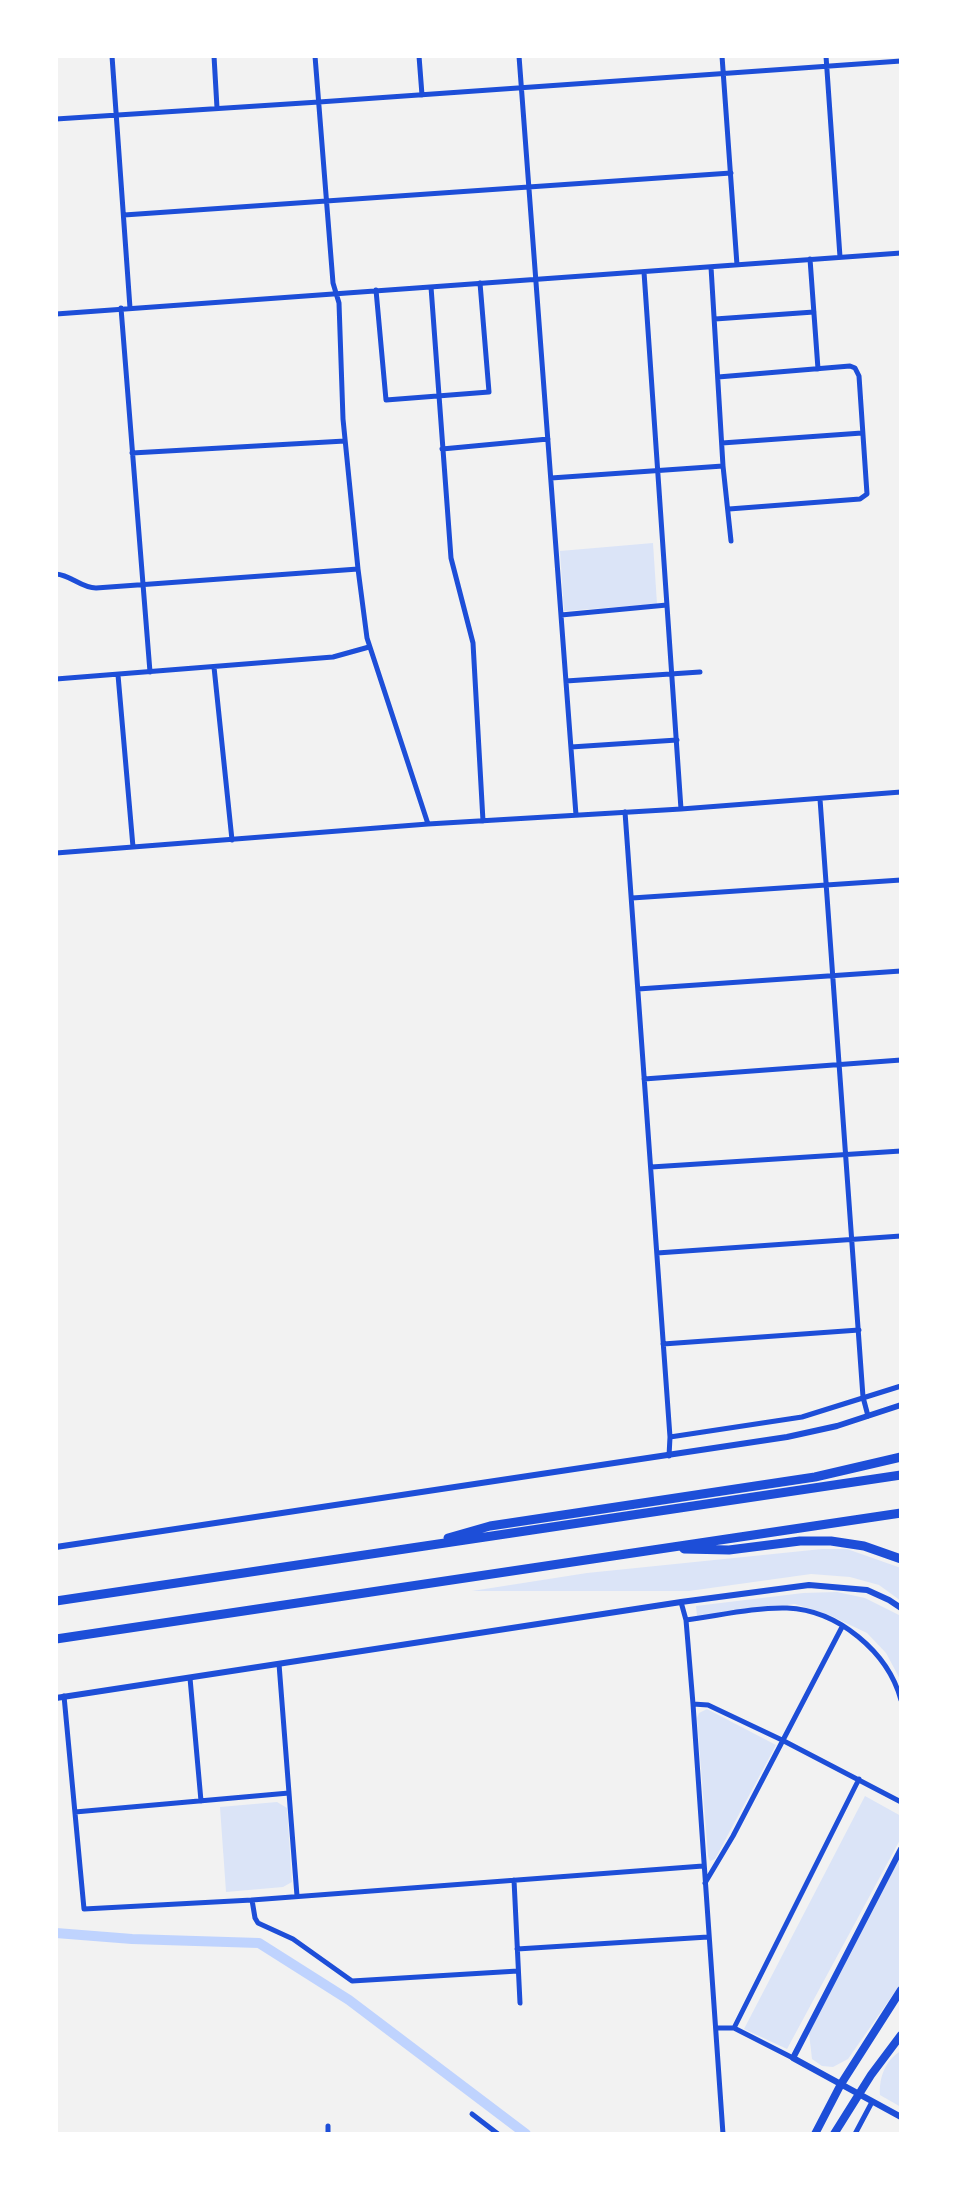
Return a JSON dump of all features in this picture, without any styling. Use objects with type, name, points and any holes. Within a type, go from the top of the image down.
[{"type":"highway","points":[[413,1548],[490,1526],[803,1479],[901,1457]]},
{"type":"highway","points":[[56,1601],[901,1475]]},
{"type":"highway","points":[[56,1639],[901,1513]]},
{"type":"highway","points":[[658,1549],[729,1550],[780,1542],[816,1540],[864,1546],[901,1559]]},
{"type":"main road","points":[[815,2134],[841,2084],[901,1990]]},
{"type":"main road","points":[[834,2134],[901,2035]]},
{"type":"street","points":[[112,56],[130,308]]},
{"type":"street","points":[[214,56],[217,108]]},
{"type":"street","points":[[315,56],[333,283],[339,303],[345,441],[369,647],[428,824]]},
{"type":"street","points":[[419,56],[422,95]]},
{"type":"street","points":[[519,56],[576,815]]},
{"type":"street","points":[[722,56],[737,265]]},
{"type":"street","points":[[826,56],[840,257]]},
{"type":"street","points":[[56,118],[901,61]]},
{"type":"street","points":[[124,215],[731,173]]},
{"type":"street","points":[[56,314],[901,253]]},
{"type":"street","points":[[810,260],[818,369]]},
{"type":"street","points":[[711,267],[723,466],[732,541]]},
{"type":"street","points":[[644,272],[681,809]]},
{"type":"street","points":[[376,290],[386,400],[489,392],[480,283]]},
{"type":"street","points":[[431,287],[451,558],[473,643],[483,821]]},
{"type":"street","points":[[121,308],[150,672]]},
{"type":"street","points":[[715,319],[814,312]]},
{"type":"street","points":[[718,377],[850,366],[857,370],[868,491],[864,497],[729,509]]},
{"type":"street","points":[[722,443],[862,433]]},
{"type":"street","points":[[442,449],[548,439]]},
{"type":"street","points":[[132,453],[345,441]]},
{"type":"street","points":[[551,478],[723,466]]},
{"type":"street","points":[[56,573],[70,577],[90,589],[358,569]]},
{"type":"street","points":[[561,615],[667,605]]},
{"type":"street","points":[[56,679],[333,657],[369,647]]},
{"type":"street","points":[[214,667],[232,840]]},
{"type":"street","points":[[566,681],[700,672]]},
{"type":"street","points":[[118,675],[133,847]]},
{"type":"street","points":[[571,747],[677,740]]},
{"type":"street","points":[[56,853],[428,824],[681,809],[901,792]]},
{"type":"street","points":[[820,799],[863,1397],[868,1416]]},
{"type":"street","points":[[625,812],[670,1437],[669,1456]]},
{"type":"street","points":[[632,898],[901,880]]},
{"type":"street","points":[[638,989],[901,971]]},
{"type":"street","points":[[644,1079],[901,1060]]},
{"type":"street","points":[[651,1167],[901,1151]]},
{"type":"street","points":[[657,1252],[901,1236]]},
{"type":"street","points":[[663,1344],[859,1330]]},
{"type":"street","points":[[670,1437],[781,1422],[901,1386]]},
{"type":"street","points":[[56,1547],[788,1437],[837,1426],[901,1405]]},
{"type":"street","points":[[56,1698],[681,1602],[809,1585],[855,1588],[877,1593],[901,1608]]},
{"type":"street","points":[[681,1602],[693,1704],[723,2134]]},
{"type":"street","points":[[685,1620],[788,1608],[819,1615],[842,1627],[875,1652],[892,1678],[901,1700]]},
{"type":"street","points":[[705,1882],[711,1877],[842,1627]]},
{"type":"street","points":[[279,1664],[297,1896]]},
{"type":"street","points":[[190,1678],[201,1801]]},
{"type":"street","points":[[64,1696],[84,1909],[252,1900],[704,1866]]},
{"type":"street","points":[[693,1704],[708,1705],[901,1802]]},
{"type":"street","points":[[734,2028],[859,1779]]},
{"type":"street","points":[[75,1812],[289,1793]]},
{"type":"street","points":[[793,2058],[901,1849]]},
{"type":"street","points":[[513,1880],[520,2003]]},
{"type":"street","points":[[252,1900],[258,1923],[293,1939],[352,1981],[519,1970]]},
{"type":"street","points":[[517,1950],[708,1937]]},
{"type":"street","points":[[716,2028],[734,2028],[901,2117]]},
{"type":"street","points":[[855,2134],[872,2102]]},
{"type":"street","points":[[472,2114],[498,2134]]},
{"type":"street","points":[[328,2126],[328,2134]]},
{"type":"shaded area","points":[[653,543],[657,604],[564,611],[560,551]]},
{"type":"shaded area","points":[[822,1549],[847,1549],[901,1568],[901,1601],[879,1585],[850,1577],[811,1574],[689,1591],[472,1591],[587,1573]]},
{"type":"shaded area","points":[[837,1592],[865,1598],[901,1616],[901,1681],[886,1653],[867,1633],[829,1615],[795,1604],[697,1616],[696,1606],[803,1593]]},
{"type":"shaded area","points":[[707,1709],[776,1745],[715,1859],[710,1861],[697,1718],[699,1713]]},
{"type":"shaded area","points":[[865,1796],[901,1816],[901,1838],[787,2049],[744,2029]]},
{"type":"shaded area","points":[[277,1802],[287,1808],[292,1882],[283,1887],[226,1892],[220,1807]]},
{"type":"shaded area","points":[[901,1855],[901,1983],[848,2059],[833,2067],[822,2066],[812,2059],[809,2033]]},
{"type":"shaded area","points":[[901,2051],[901,2107],[880,2095],[880,2089],[887,2064]]},
{"type":"waterway","points":[[56,1933],[132,1939],[259,1943],[349,2000],[526,2134]]}]
